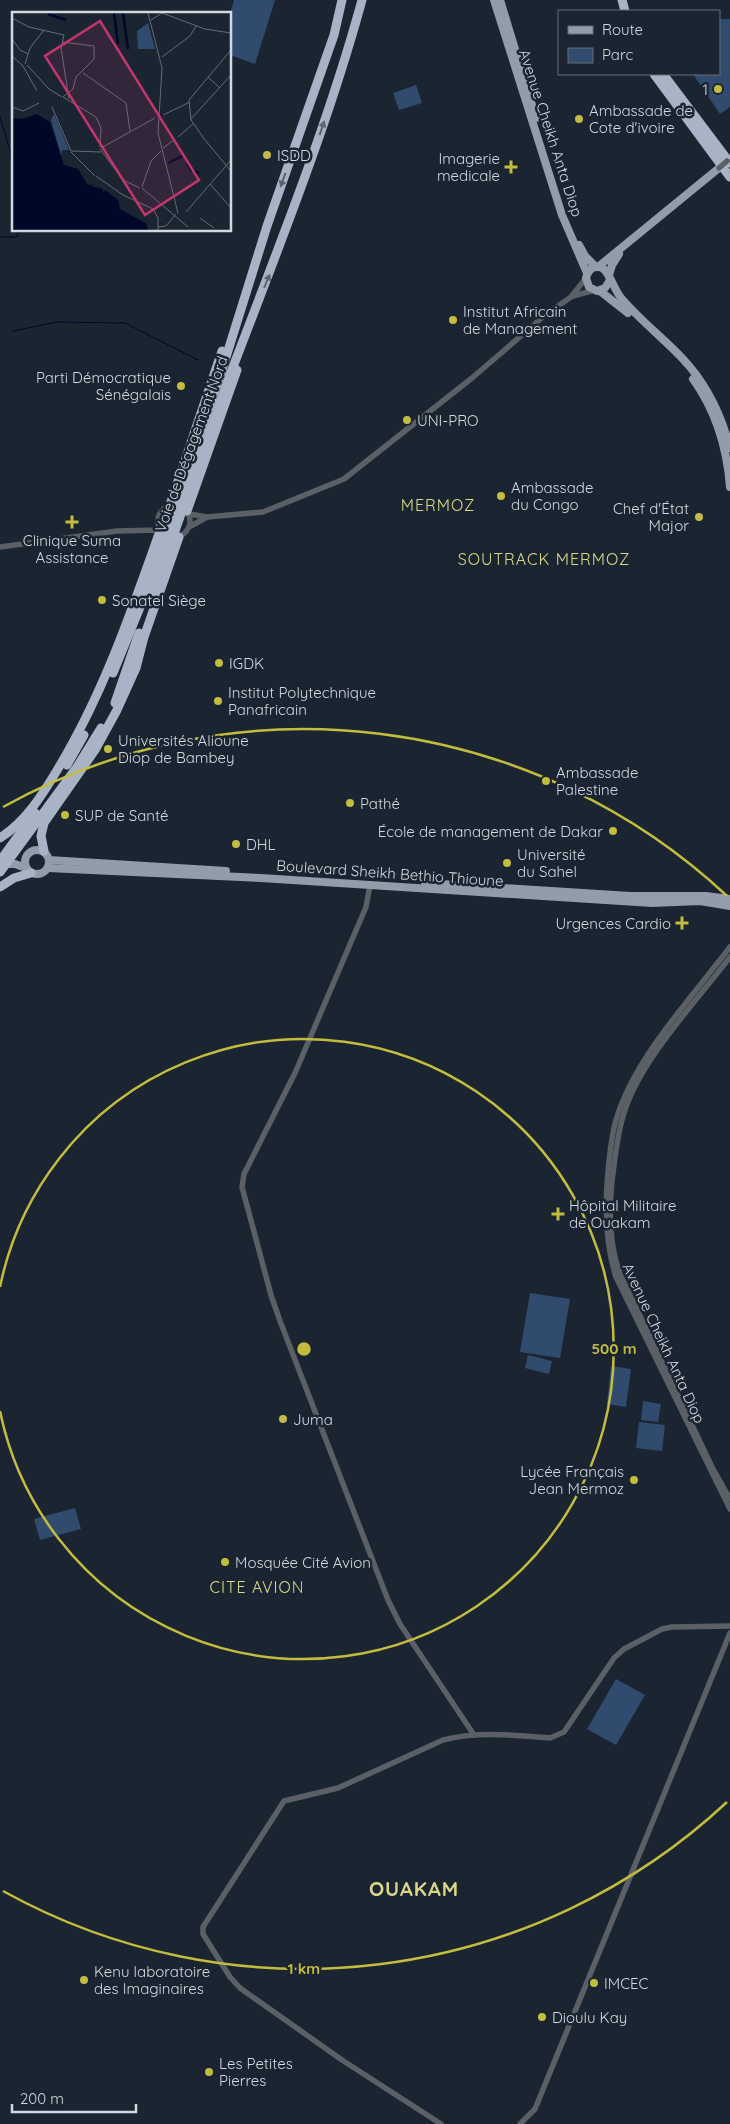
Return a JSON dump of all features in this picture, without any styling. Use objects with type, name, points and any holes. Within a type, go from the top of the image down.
[{"type":"highway","name":"Voie de Dégagement Nord","points":[[226,373],[234,332],[272,213],[334,35],[344,0]]},
{"type":"highway","name":"Voie de Dégagement Nord","points":[[0,872],[102,728],[126,676],[148,597],[226,373],[258,302],[294,211],[334,92],[360,0]]},
{"type":"highway","points":[[655,75],[730,177]]},
{"type":"highway","points":[[663,75],[729,164]]},
{"type":"highway","points":[[664,88],[676,112],[730,185]]},
{"type":"highway","points":[[188,512],[255,319],[258,302]]},
{"type":"highway","points":[[170,505],[221,354],[234,332]]},
{"type":"highway","points":[[0,838],[16,828],[24,819],[62,763],[102,685],[160,530]]},
{"type":"highway","points":[[44,852],[40,836],[44,823],[84,767],[113,720],[131,682],[178,537]]},
{"type":"highway","name":"Voie de Dégagement Nord","points":[[0,863],[60,776],[92,718],[148,597]]},
{"type":"highway","points":[[121,654],[127,621]]},
{"type":"highway","points":[[126,676],[141,648]]},
{"type":"highway","points":[[0,887],[28,871]]},
{"type":"main road","name":"Avenue Cheikh Anta Diop","points":[[494,0],[562,215],[586,276]]},
{"type":"main road","name":"Avenue Cheikh Anta Diop","points":[[500,0],[568,220],[582,251],[597,267]]},
{"type":"main road","points":[[718,169],[623,248],[586,276],[587,284],[612,298],[667,348],[698,386],[714,416],[721,436],[729,470],[730,488]]},
{"type":"main road","points":[[597,290],[608,286],[615,258],[623,248]]},
{"type":"main road","points":[[597,267],[604,268],[620,298],[684,360],[702,383],[719,414],[730,448]]},
{"type":"main road","points":[[38,850],[44,852],[49,864],[42,874],[28,871],[16,864],[0,863],[25,858],[31,851],[38,850]]},
{"type":"main road","points":[[25,858],[28,871]]},
{"type":"main road","name":"Boulevard Sheikh Bethio Thioune","points":[[49,864],[652,904],[700,901],[730,906]]},
{"type":"main road","name":"Boulevard Sheikh Bethio Thioune","points":[[49,864],[630,896],[706,896],[730,900]]},
{"type":"street","points":[[718,169],[729,164]]},
{"type":"street","points":[[160,530],[157,520],[158,514],[160,510],[170,505],[207,517],[264,512],[344,479],[472,378],[544,316],[571,297],[586,276]]},
{"type":"street","points":[[571,297],[597,290]]},
{"type":"street","points":[[188,512],[191,518],[191,526]]},
{"type":"street","points":[[0,547],[143,530],[160,530],[178,537],[184,536],[191,526],[207,517]]},
{"type":"street","points":[[143,530],[157,520]]},
{"type":"street","points":[[370,885],[366,907],[295,1073],[244,1174],[242,1187],[271,1295],[286,1340],[338,1468],[366,1547],[388,1600],[400,1624],[474,1735]]},
{"type":"street","name":"Avenue Cheikh Anta Diop","points":[[730,947],[644,1059],[627,1089],[610,1146],[606,1218],[608,1250],[616,1277],[730,1509]]},
{"type":"street","name":"Avenue Cheikh Anta Diop","points":[[730,957],[649,1062],[632,1092],[624,1111],[617,1141],[609,1223],[614,1255],[620,1274],[712,1468],[730,1499]]},
{"type":"street","points":[[441,2124],[335,2055],[240,1988],[230,1977],[202,1931],[284,1801],[338,1788],[443,1740],[474,1735],[550,1738],[557,1736],[564,1732],[614,1658],[624,1649],[662,1629],[672,1627],[730,1626]]},
{"type":"street","points":[[520,2124],[535,2109],[730,1633]]},
{"type":"green space","points":[[234,0],[275,0],[255,64],[231,55],[231,12]]},
{"type":"green space","points":[[720,19],[730,19],[730,107],[720,114],[694,75],[720,75]]},
{"type":"green space","points":[[416,85],[422,103],[399,110],[393,93]]},
{"type":"green space","points":[[530,1293],[570,1299],[560,1358],[520,1352]]},
{"type":"green space","points":[[528,1355],[552,1361],[549,1374],[525,1368]]},
{"type":"green space","points":[[611,1366],[631,1369],[626,1407],[607,1404]]},
{"type":"green space","points":[[643,1401],[661,1404],[658,1422],[641,1420]]},
{"type":"green space","points":[[639,1422],[665,1425],[662,1451],[636,1448]]},
{"type":"green space","points":[[75,1508],[81,1529],[40,1540],[34,1519]]},
{"type":"green space","points":[[616,1679],[645,1695],[616,1745],[587,1729]]},
{"type":"waterway","points":[[0,117],[10,150],[12,165]]},
{"type":"waterway","points":[[0,237],[16,237],[19,231]]},
{"type":"waterway","points":[[13,331],[57,322],[125,323],[198,360]]},
{"type":"place","name":"1","points":[[718,89]]},
{"type":"place","name":"Ambassade de Cote d'ivoire","points":[[579,119]]},
{"type":"place","name":"ISDD","points":[[267,155]]},
{"type":"place","name":"Imagerie medicale","points":[[511,167]]},
{"type":"place","name":"Institut Africain de Management","points":[[453,320]]},
{"type":"place","name":"Parti Démocratique Sénégalais","points":[[181,386]]},
{"type":"place","name":"UNI-PRO","points":[[407,420]]},
{"type":"place","name":"Ambassade du Congo","points":[[501,496]]},
{"type":"place","name":"Chef d'État Major","points":[[699,517]]},
{"type":"place","name":"Clinique Suma Assistance","points":[[72,522]]},
{"type":"place","name":"Sonatel Siège","points":[[102,600]]},
{"type":"place","name":"IGDK","points":[[219,663]]},
{"type":"place","name":"Institut Polytechnique Panafricain","points":[[218,701]]},
{"type":"place","name":"Universités Alioune Diop de Bambey","points":[[108,749]]},
{"type":"place","name":"Ambassade Palestine","points":[[546,781]]},
{"type":"place","name":"Pathé","points":[[350,803]]},
{"type":"place","name":"SUP de Santé","points":[[65,815]]},
{"type":"place","name":"École de management de Dakar","points":[[613,831]]},
{"type":"place","name":"DHL","points":[[236,844]]},
{"type":"place","name":"Université du Sahel","points":[[507,863]]},
{"type":"place","name":"Urgences Cardio","points":[[682,923]]},
{"type":"place","name":"Hôpital Militaire de Ouakam","points":[[558,1214]]},
{"type":"place","name":"Juma","points":[[283,1419]]},
{"type":"place","name":"Lycée Français Jean Mermoz","points":[[634,1480]]},
{"type":"place","name":"Mosquée Cité Avion","points":[[225,1562]]},
{"type":"place","name":"Kenu laboratoire des Imaginaires","points":[[84,1980]]},
{"type":"place","name":"IMCEC","points":[[594,1983]]},
{"type":"place","name":"Dioulu Kay","points":[[542,2017]]},
{"type":"place","name":"Les Petites Pierres","points":[[209,2072]]},
{"type":"district","name":"MERMOZ","points":[[438,505]]},
{"type":"district","name":"SOUTRACK MERMOZ","points":[[544,559]]},
{"type":"district","name":"CITE AVION","points":[[257,1587]]},
{"type":"district","name":"OUAKAM","points":[[414,1888]]}]
